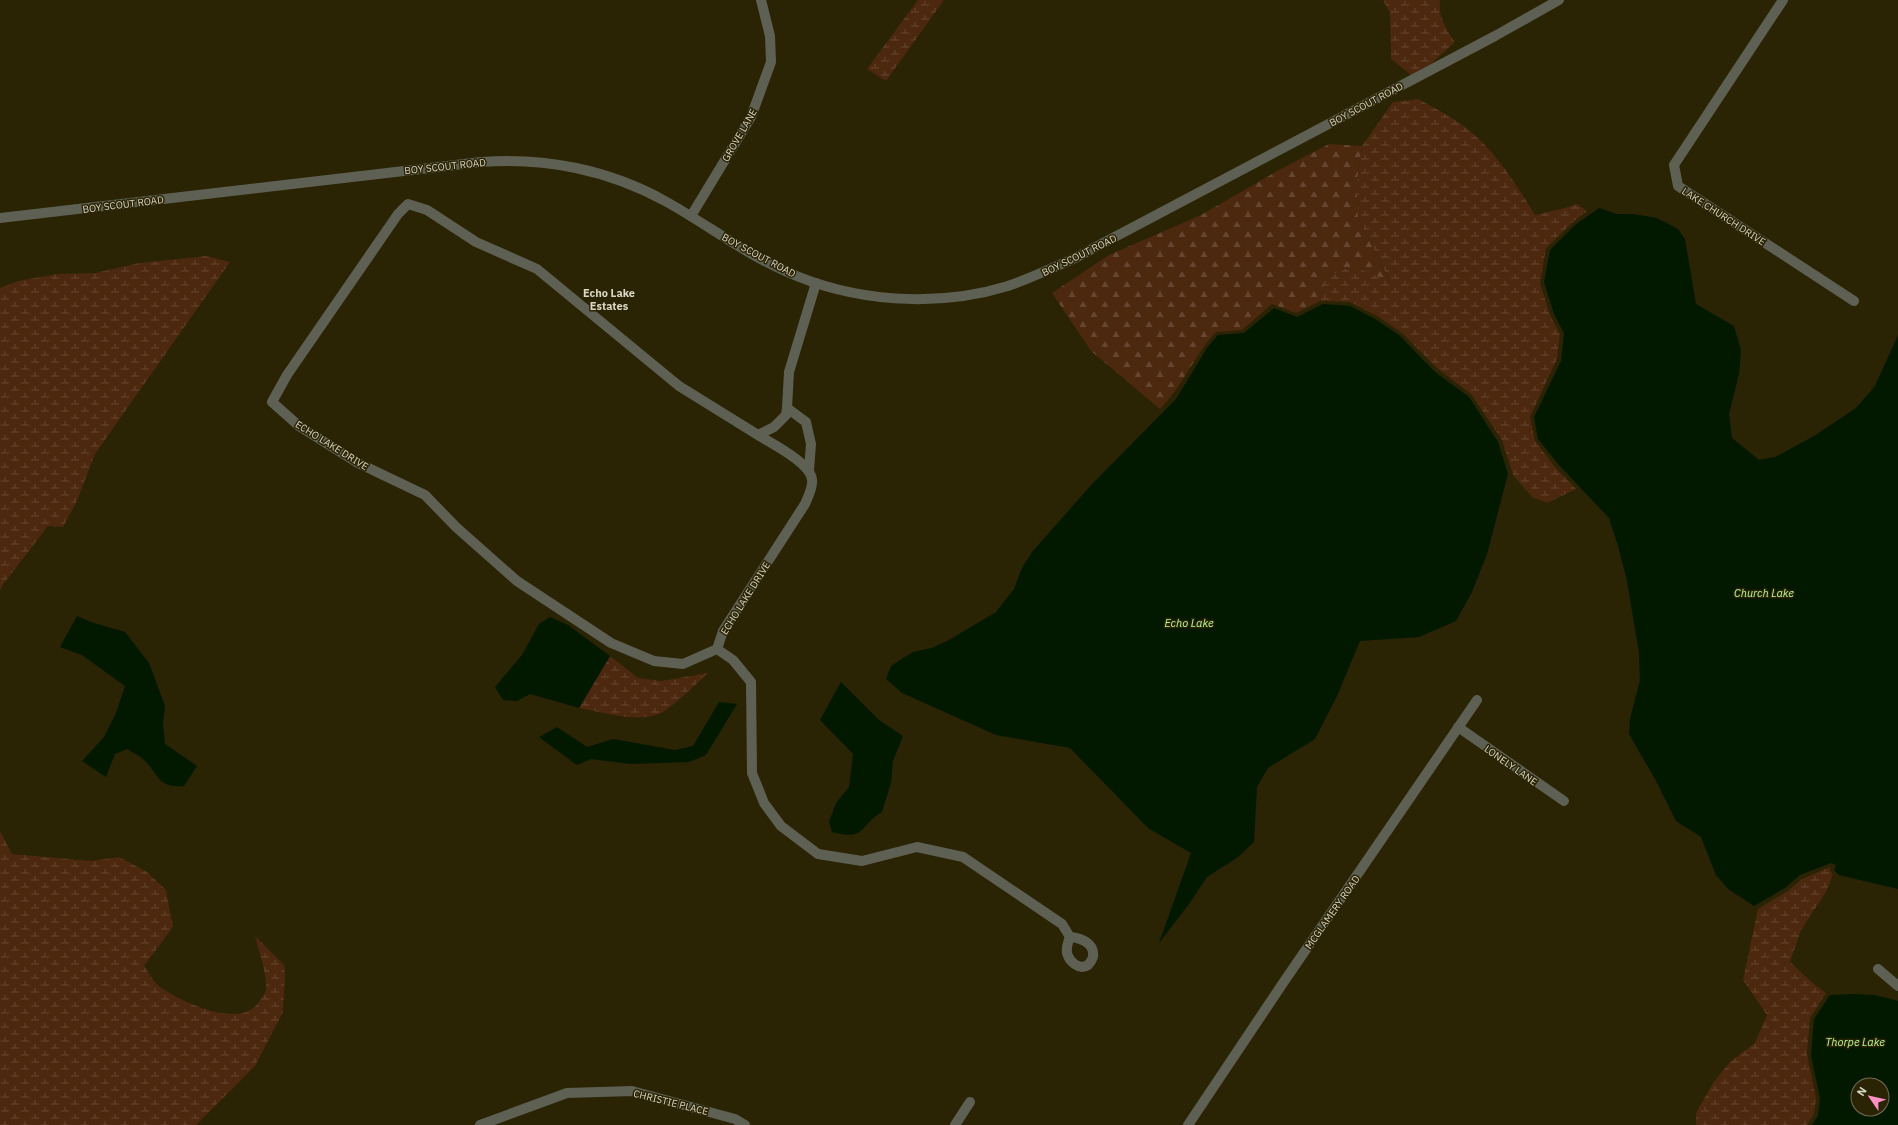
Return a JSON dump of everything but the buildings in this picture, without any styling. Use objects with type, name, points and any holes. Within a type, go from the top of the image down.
[{"type":"street","name":"GROVE LANE","points":[[691,216],[751,117],[771,62],[770,36],[761,0]]},
{"type":"street","name":"BOY SCOUT ROAD","points":[[0,218],[461,164],[509,161],[557,165],[610,177],[655,196],[768,262],[816,283],[870,295],[928,299],[975,294],[1024,280],[1058,266],[1129,230],[1495,36],[1559,0]]},
{"type":"street","name":"LAKE CHURCH DRIVE","points":[[1783,0],[1674,165],[1678,186],[1854,301]]},
{"type":"street","name":"ECHO LAKE DRIVE","points":[[787,408],[806,422],[811,444],[809,470],[813,482],[805,504],[723,631],[717,649],[683,664],[654,661],[611,643],[517,580],[456,527],[425,495],[358,463],[299,426],[272,402],[287,375],[398,214],[408,204],[427,210],[476,242],[536,269],[679,386],[758,435],[809,470]]},
{"type":"street","points":[[758,435],[779,423],[786,415],[788,372],[816,283]]},
{"type":"street","points":[[717,649],[733,660],[751,682],[752,772],[764,803],[781,826],[818,854],[847,859],[862,861],[917,847],[963,857],[1062,924],[1070,937]]},
{"type":"street","name":"MCGLAMERY ROAD","points":[[1188,1125],[1283,983],[1477,700]]},
{"type":"street","name":"LONELY LANE","points":[[1458,728],[1564,801]]},
{"type":"street","points":[[1878,969],[1898,986]]},
{"type":"street","name":"CHRISTIE PLACE","points":[[480,1125],[568,1093],[632,1091],[735,1118],[745,1125]]},
{"type":"street","points":[[955,1125],[970,1102]]},
{"type":"green space","points":[[918,0],[944,0],[886,81],[867,69]]},
{"type":"green space","points":[[1383,0],[1440,0],[1441,17],[1455,42],[1431,64],[1411,75],[1391,59],[1390,13]]},
{"type":"green space","points":[[1418,99],[1442,112],[1479,139],[1502,165],[1535,215],[1577,204],[1587,211],[1573,222],[1546,248],[1540,283],[1550,315],[1560,334],[1557,359],[1530,417],[1535,441],[1555,467],[1576,489],[1547,503],[1532,497],[1513,475],[1502,440],[1471,394],[1438,369],[1402,333],[1377,316],[1350,302],[1320,301],[1326,277],[1352,266],[1390,281],[1358,218],[1357,182],[1362,146],[1393,102]]},
{"type":"green space","points":[[1329,144],[1362,146],[1357,182],[1358,218],[1390,282],[1352,266],[1326,277],[1320,301],[1296,313],[1272,304],[1242,330],[1216,332],[1201,350],[1175,390],[1160,409],[1091,351],[1052,293],[1109,255],[1201,215],[1277,171]]},
{"type":"green space","points":[[206,256],[230,262],[95,454],[76,503],[63,527],[48,526],[2,586],[0,592],[0,288],[18,281],[57,274],[95,273],[139,263]]},
{"type":"green space","points":[[610,656],[638,678],[661,681],[708,673],[672,706],[661,713],[652,716],[620,716],[579,708]]},
{"type":"green space","points":[[0,831],[12,854],[91,861],[119,857],[147,872],[166,890],[173,927],[144,966],[159,986],[180,999],[209,1010],[224,1013],[238,1014],[249,1011],[258,1003],[266,990],[264,969],[255,936],[284,965],[285,975],[283,1012],[255,1066],[196,1125],[0,1125]]},
{"type":"green space","points":[[1830,867],[1830,871],[1833,874],[1826,892],[1801,930],[1790,962],[1826,993],[1810,1018],[1807,1054],[1816,1098],[1814,1114],[1807,1125],[1696,1125],[1696,1113],[1713,1083],[1730,1062],[1755,1043],[1767,1015],[1743,980],[1758,909],[1788,891],[1802,879]]},
{"type":"water","name":"Church Lake","points":[[1599,208],[1617,214],[1633,214],[1657,218],[1678,229],[1685,239],[1696,304],[1734,326],[1741,350],[1739,374],[1729,414],[1732,438],[1759,460],[1775,457],[1814,436],[1856,408],[1875,386],[1898,335],[1898,889],[1839,875],[1834,870],[1836,865],[1831,863],[1800,875],[1785,888],[1754,906],[1728,889],[1716,875],[1701,837],[1676,821],[1655,779],[1629,734],[1630,719],[1640,680],[1639,653],[1627,581],[1618,546],[1609,518],[1559,465],[1538,439],[1534,417],[1561,361],[1564,333],[1554,314],[1544,282],[1550,250],[1575,225]]},
{"type":"water","name":"Echo Lake","points":[[1323,304],[1350,306],[1375,319],[1399,335],[1435,372],[1469,397],[1498,442],[1508,474],[1487,554],[1472,592],[1456,621],[1419,637],[1360,641],[1337,696],[1315,739],[1268,768],[1257,787],[1254,842],[1238,857],[1207,877],[1189,904],[1159,943],[1191,853],[1148,828],[1070,748],[996,735],[902,693],[886,679],[891,666],[913,652],[932,648],[949,640],[996,612],[1014,589],[1022,568],[1032,552],[1093,483],[1176,399],[1207,348],[1218,335],[1244,333],[1274,308],[1297,317]]},
{"type":"water","points":[[77,616],[91,622],[125,632],[149,663],[165,706],[163,724],[165,744],[197,766],[184,786],[169,785],[165,783],[143,759],[127,749],[115,754],[106,777],[82,761],[104,737],[116,713],[125,686],[82,655],[60,647]]},
{"type":"water","points":[[550,617],[568,625],[610,656],[579,708],[530,694],[517,701],[503,700],[495,687],[522,655],[539,624]]},
{"type":"water","points":[[841,682],[879,720],[903,736],[893,761],[891,783],[882,812],[874,817],[861,831],[851,835],[832,832],[829,822],[836,803],[849,787],[853,754],[820,720]]},
{"type":"water","points":[[719,702],[737,704],[706,755],[689,762],[631,764],[591,759],[577,765],[539,737],[557,727],[587,747],[613,739],[675,750],[693,746]]},
{"type":"water","name":"Thorpe Lake","points":[[1830,995],[1875,995],[1898,1001],[1898,1125],[1812,1125],[1818,1116],[1820,1098],[1811,1055],[1814,1019]]},
{"type":"district","name":"Echo Lake Estates","points":[[609,299]]}]
